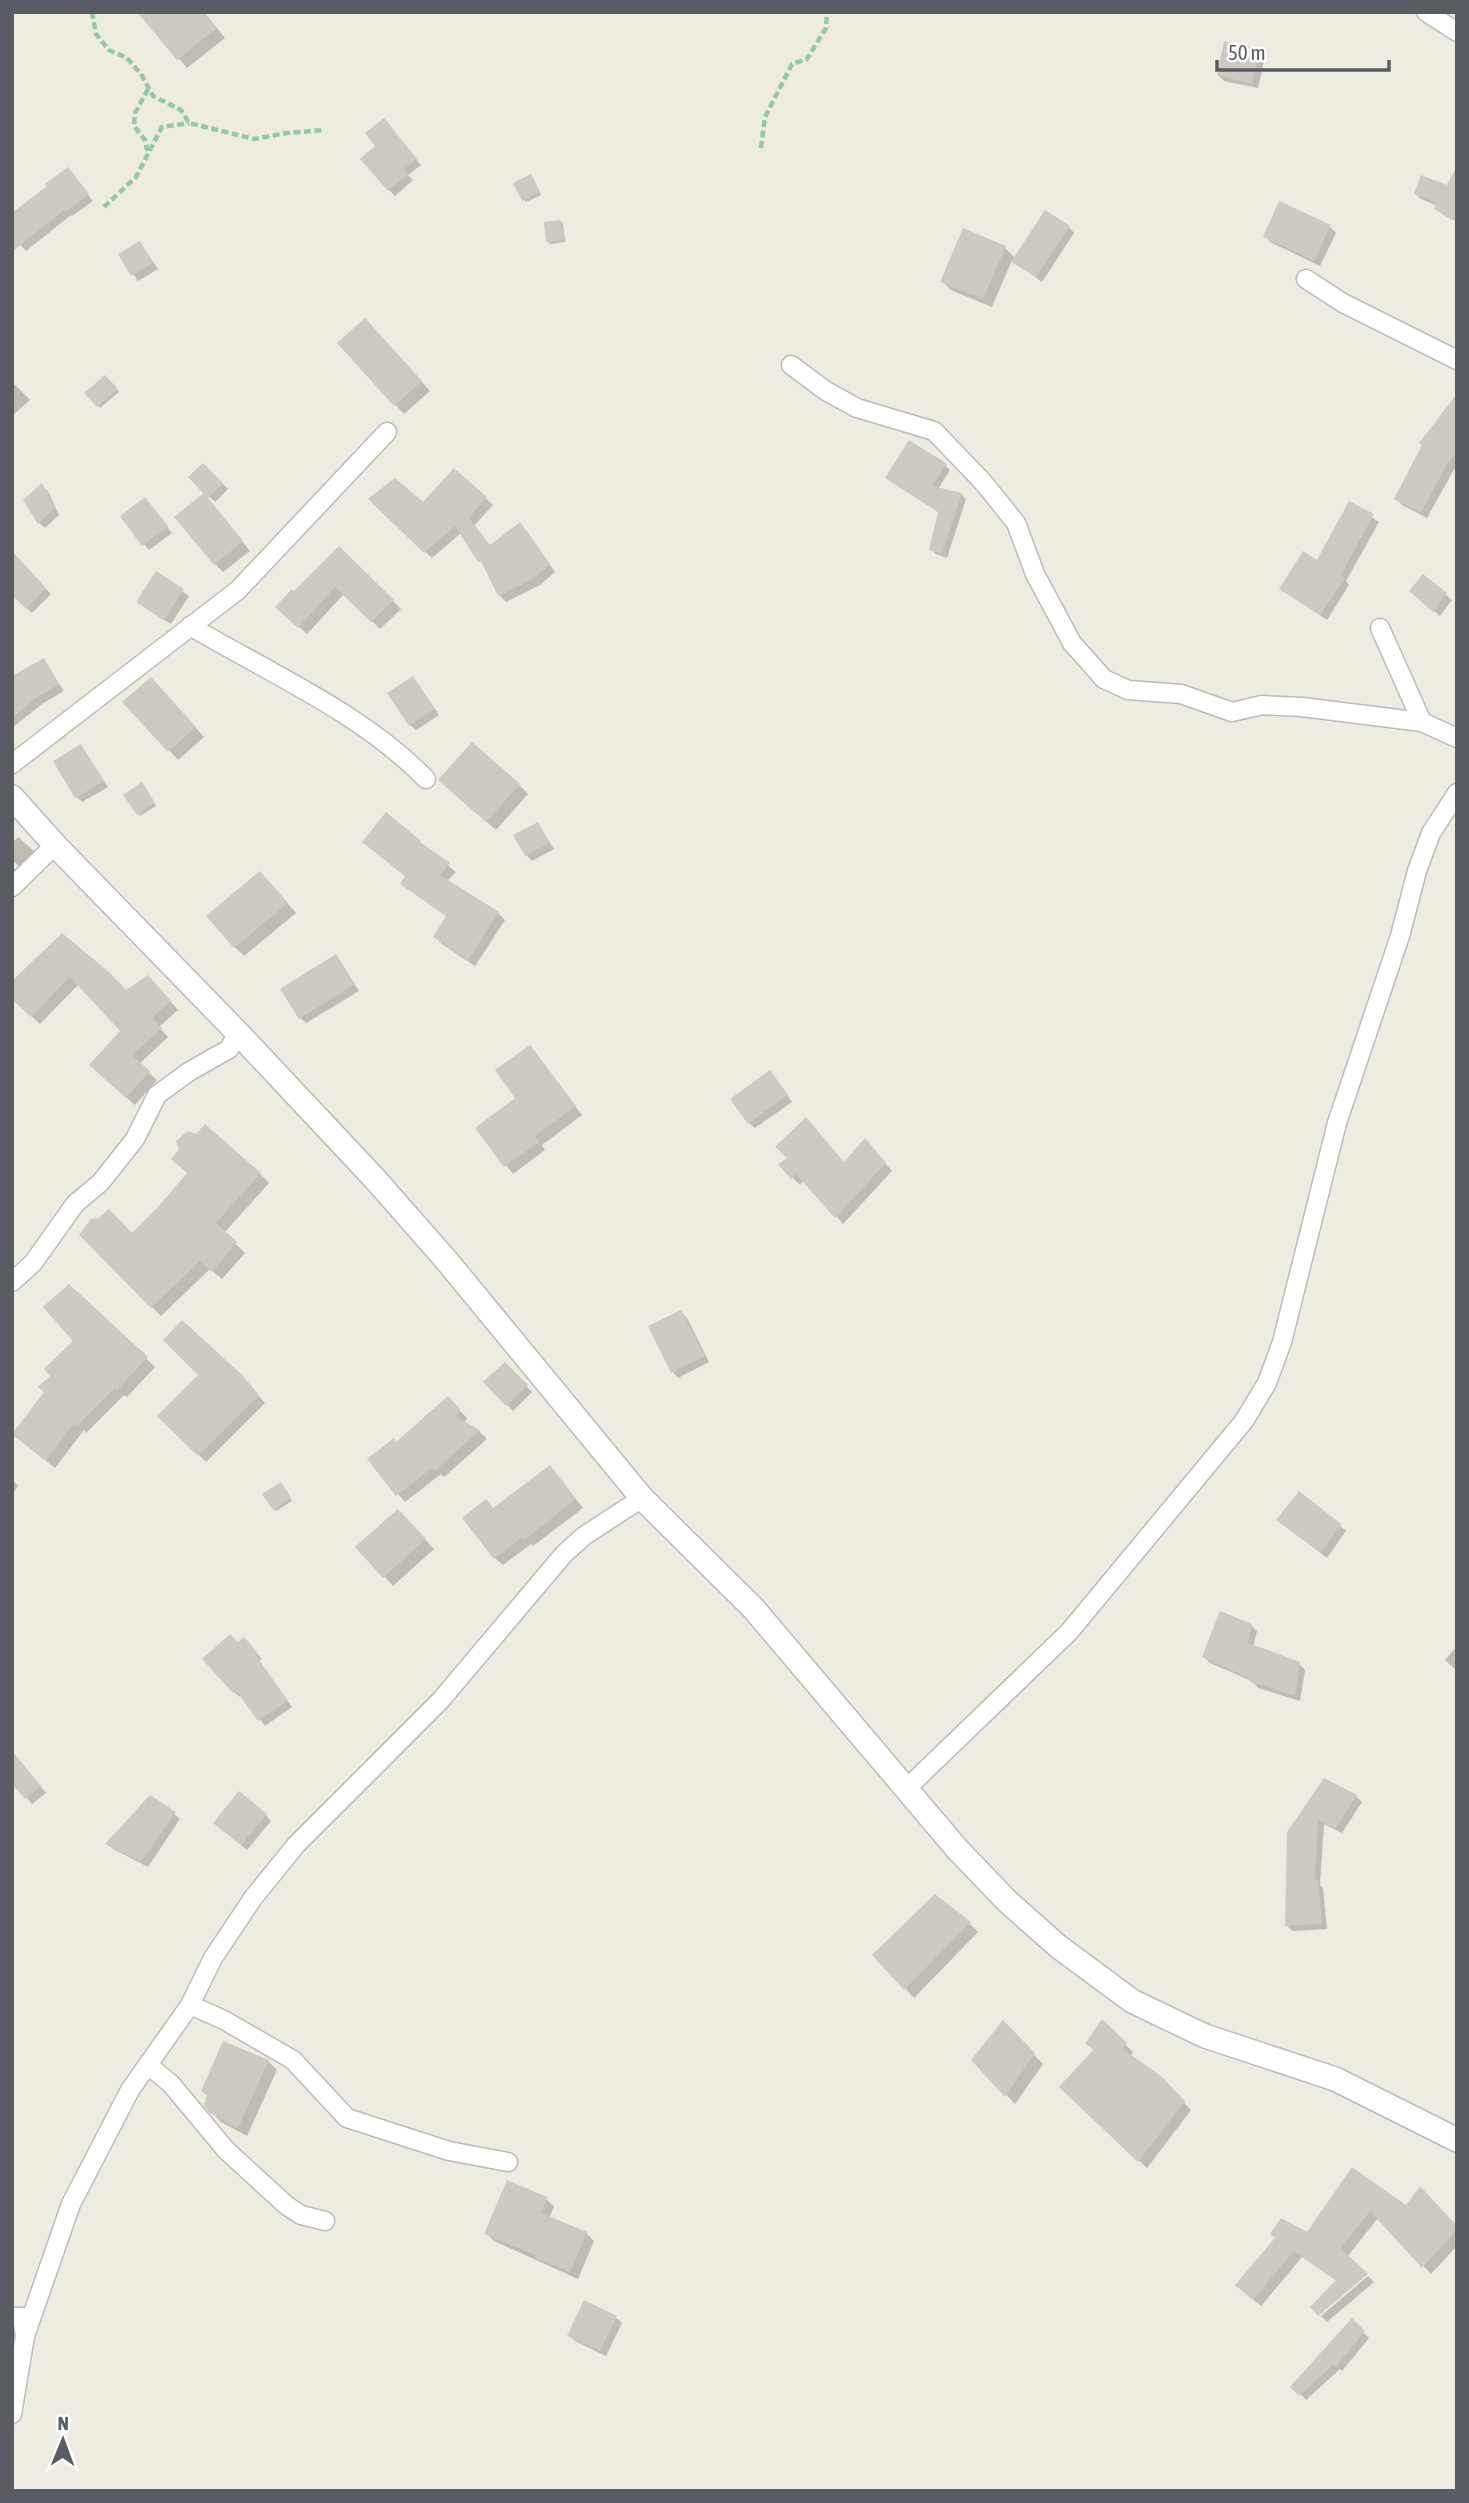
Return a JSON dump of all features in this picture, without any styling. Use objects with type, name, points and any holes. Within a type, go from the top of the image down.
[{"type":"street","points":[[1426,12],[1457,32]]},
{"type":"street","points":[[1306,279],[1343,303],[1457,360]]},
{"type":"street","points":[[790,365],[826,391],[858,408],[934,431],[983,482],[1016,523],[1035,574],[1072,643],[1104,679],[1128,690],[1181,694],[1232,712],[1262,705],[1289,706],[1422,722],[1457,738]]},
{"type":"street","points":[[12,764],[251,577],[387,432]]},
{"type":"street","points":[[190,626],[321,698],[410,762],[426,779]]},
{"type":"street","points":[[1380,628],[1422,722]]},
{"type":"street","points":[[906,1789],[1069,1632],[1244,1421],[1268,1383],[1282,1342],[1337,1123],[1400,936],[1417,871],[1431,832],[1457,793]]},
{"type":"street","points":[[12,797],[375,1179],[447,1261],[642,1498],[753,1608],[958,1850],[1008,1902],[1059,1947],[1132,2001],[1205,2036],[1335,2079],[1457,2140]]},
{"type":"street","points":[[12,887],[55,845]]},
{"type":"street","points":[[12,1282],[33,1263],[75,1204],[102,1182],[135,1139],[157,1095],[190,1071],[229,1049],[238,1033]]},
{"type":"street","points":[[12,2414],[25,2336],[71,2204],[130,2090],[190,2005],[214,1958],[253,1898],[296,1845],[440,1701],[564,1554],[584,1536],[642,1498]]},
{"type":"street","points":[[190,2005],[224,2020],[293,2060],[347,2118],[449,2151],[508,2162]]},
{"type":"street","points":[[148,2065],[171,2084],[226,2150],[286,2206],[300,2215],[325,2221]]},
{"type":"street","points":[[12,2317],[22,2317],[25,2336]]},
{"type":"path","points":[[92,12],[96,34],[109,50],[127,58],[141,74],[153,96],[181,110],[189,122]]},
{"type":"path","points":[[761,148],[765,117],[773,99],[792,64],[807,59],[826,28],[827,12]]},
{"type":"path","points":[[149,88],[135,113],[134,126],[145,140],[147,149],[153,147]]},
{"type":"path","points":[[104,207],[136,177],[162,127],[189,122],[254,139],[325,130]]},
{"type":"building","points":[[137,12],[204,12],[217,28],[177,60]]},
{"type":"building","points":[[1224,41],[1260,49],[1252,84],[1217,75]]},
{"type":"building","points":[[384,118],[417,159],[404,169],[408,174],[388,191],[360,159],[375,146],[365,133]]},
{"type":"building","points":[[1457,166],[1457,221],[1434,209],[1437,203],[1414,194],[1421,175],[1447,185]]},
{"type":"building","points":[[68,167],[89,194],[65,212],[64,210],[12,252],[12,213]]},
{"type":"building","points":[[531,174],[540,192],[522,201],[513,183]]},
{"type":"building","points":[[1279,201],[1331,225],[1314,261],[1263,237]]},
{"type":"building","points":[[1045,210],[1070,226],[1036,277],[1011,262]]},
{"type":"building","points":[[561,220],[564,240],[546,242],[544,222]]},
{"type":"building","points":[[963,228],[1006,246],[983,299],[940,282]]},
{"type":"building","points":[[140,241],[153,263],[131,276],[118,254]]},
{"type":"building","points":[[365,318],[422,381],[394,406],[337,343]]},
{"type":"building","points":[[105,375],[118,389],[97,407],[84,393]]},
{"type":"building","points":[[1457,394],[1457,451],[1447,464],[1421,513],[1394,499],[1422,445],[1419,443]]},
{"type":"building","points":[[909,440],[947,464],[932,486],[962,493],[942,554],[929,550],[938,512],[885,478]]},
{"type":"building","points":[[203,463],[223,483],[208,498],[188,477]]},
{"type":"building","points":[[454,468],[487,497],[469,518],[490,545],[520,522],[550,564],[533,579],[498,596],[481,561],[478,562],[455,526],[424,553],[368,499],[395,478],[423,502]]},
{"type":"building","points":[[42,483],[55,508],[38,524],[23,500]]},
{"type":"building","points":[[204,493],[243,541],[214,565],[174,517]]},
{"type":"building","points":[[145,497],[168,526],[142,546],[120,516]]},
{"type":"building","points":[[1349,501],[1374,514],[1341,575],[1345,578],[1320,615],[1279,589],[1303,551],[1317,560]]},
{"type":"building","points":[[339,546],[394,600],[371,622],[335,587],[298,628],[275,607]]},
{"type":"building","points":[[12,551],[46,588],[26,609],[12,595]]},
{"type":"building","points":[[156,571],[184,589],[164,620],[136,602]]},
{"type":"building","points":[[1423,574],[1447,593],[1433,612],[1409,591]]},
{"type":"building","points":[[44,658],[59,684],[36,698],[12,718],[12,676]]},
{"type":"building","points":[[413,676],[434,709],[409,726],[387,693]]},
{"type":"building","points":[[151,677],[196,727],[168,752],[122,702]]},
{"type":"building","points":[[472,742],[520,784],[486,822],[438,780]]},
{"type":"building","points":[[81,744],[104,781],[75,798],[53,761]]},
{"type":"building","points":[[142,782],[155,803],[137,815],[123,795]]},
{"type":"building","points":[[386,812],[420,842],[450,863],[440,875],[499,912],[468,960],[433,937],[446,916],[400,884],[405,876],[362,842]]},
{"type":"building","points":[[538,822],[550,843],[525,856],[513,835]]},
{"type":"building","points":[[260,871],[288,903],[234,948],[206,916]]},
{"type":"building","points":[[62,933],[126,990],[148,975],[171,1001],[152,1018],[162,1028],[132,1055],[150,1071],[126,1098],[89,1065],[120,1031],[70,977],[31,1017],[12,999],[12,981]]},
{"type":"building","points":[[336,954],[355,984],[299,1019],[280,989]]},
{"type":"building","points":[[530,1045],[576,1106],[535,1136],[539,1142],[504,1167],[475,1128],[515,1098],[495,1070]]},
{"type":"building","points":[[770,1070],[788,1095],[748,1124],[730,1099]]},
{"type":"building","points":[[806,1117],[844,1162],[865,1138],[886,1163],[835,1218],[796,1174],[791,1179],[778,1164],[787,1158],[775,1147]]},
{"type":"building","points":[[205,1124],[261,1173],[216,1223],[237,1242],[212,1272],[200,1261],[151,1308],[79,1235],[91,1219],[99,1218],[109,1209],[132,1233],[187,1173],[171,1159],[179,1150],[176,1141],[188,1131],[196,1134]]},
{"type":"building","points":[[69,1284],[148,1357],[77,1426],[74,1423],[46,1461],[12,1434],[44,1392],[38,1387],[50,1376],[44,1369],[73,1341],[43,1307]]},
{"type":"building","points":[[681,1310],[705,1356],[671,1373],[648,1326]]},
{"type":"building","points":[[182,1320],[241,1374],[259,1395],[198,1456],[157,1416],[198,1375],[163,1340]]},
{"type":"building","points":[[505,1362],[528,1385],[506,1406],[483,1382]]},
{"type":"building","points":[[448,1396],[460,1409],[456,1417],[480,1430],[435,1471],[432,1468],[396,1496],[367,1459],[394,1438],[396,1442]]},
{"type":"building","points":[[550,1465],[576,1499],[524,1540],[522,1537],[494,1559],[462,1518],[486,1499],[493,1508]]},
{"type":"building","points":[[281,1482],[291,1498],[273,1510],[262,1494]]},
{"type":"building","points":[[1299,1491],[1341,1524],[1321,1553],[1276,1520]]},
{"type":"building","points":[[398,1509],[426,1539],[383,1578],[355,1547]]},
{"type":"building","points":[[1220,1611],[1252,1624],[1248,1643],[1300,1662],[1295,1696],[1250,1682],[1251,1679],[1202,1657]]},
{"type":"building","points":[[230,1634],[238,1642],[244,1637],[257,1652],[255,1654],[288,1701],[258,1721],[236,1690],[233,1693],[202,1659]]},
{"type":"building","points":[[12,1751],[41,1786],[25,1799],[12,1784]]},
{"type":"building","points":[[1324,1778],[1357,1795],[1335,1829],[1318,1820],[1315,1880],[1318,1880],[1322,1924],[1285,1926],[1287,1832]]},
{"type":"building","points":[[239,1791],[267,1814],[241,1845],[213,1823]]},
{"type":"building","points":[[150,1795],[176,1812],[141,1862],[105,1844]]},
{"type":"building","points":[[935,1894],[971,1922],[904,1990],[872,1955]]},
{"type":"building","points":[[1102,2019],[1127,2043],[1123,2049],[1161,2076],[1185,2101],[1138,2162],[1059,2087],[1094,2049],[1085,2044]]},
{"type":"building","points":[[1003,2020],[1035,2053],[1005,2097],[971,2060]]},
{"type":"building","points":[[223,2041],[269,2060],[238,2128],[210,2113],[204,2106],[207,2095],[201,2091]]},
{"type":"building","points":[[1352,2167],[1406,2205],[1420,2186],[1457,2226],[1457,2230],[1422,2268],[1370,2211],[1341,2248],[1368,2274],[1318,2316],[1310,2307],[1336,2280],[1294,2251],[1253,2300],[1235,2285],[1275,2238],[1270,2234],[1281,2218],[1307,2232]]},
{"type":"building","points":[[507,2180],[547,2197],[541,2213],[587,2232],[570,2272],[484,2234]]},
{"type":"building","points":[[584,2300],[617,2316],[600,2351],[567,2336]]},
{"type":"building","points":[[1352,2318],[1365,2331],[1336,2367],[1333,2365],[1299,2396],[1290,2387]]}]
